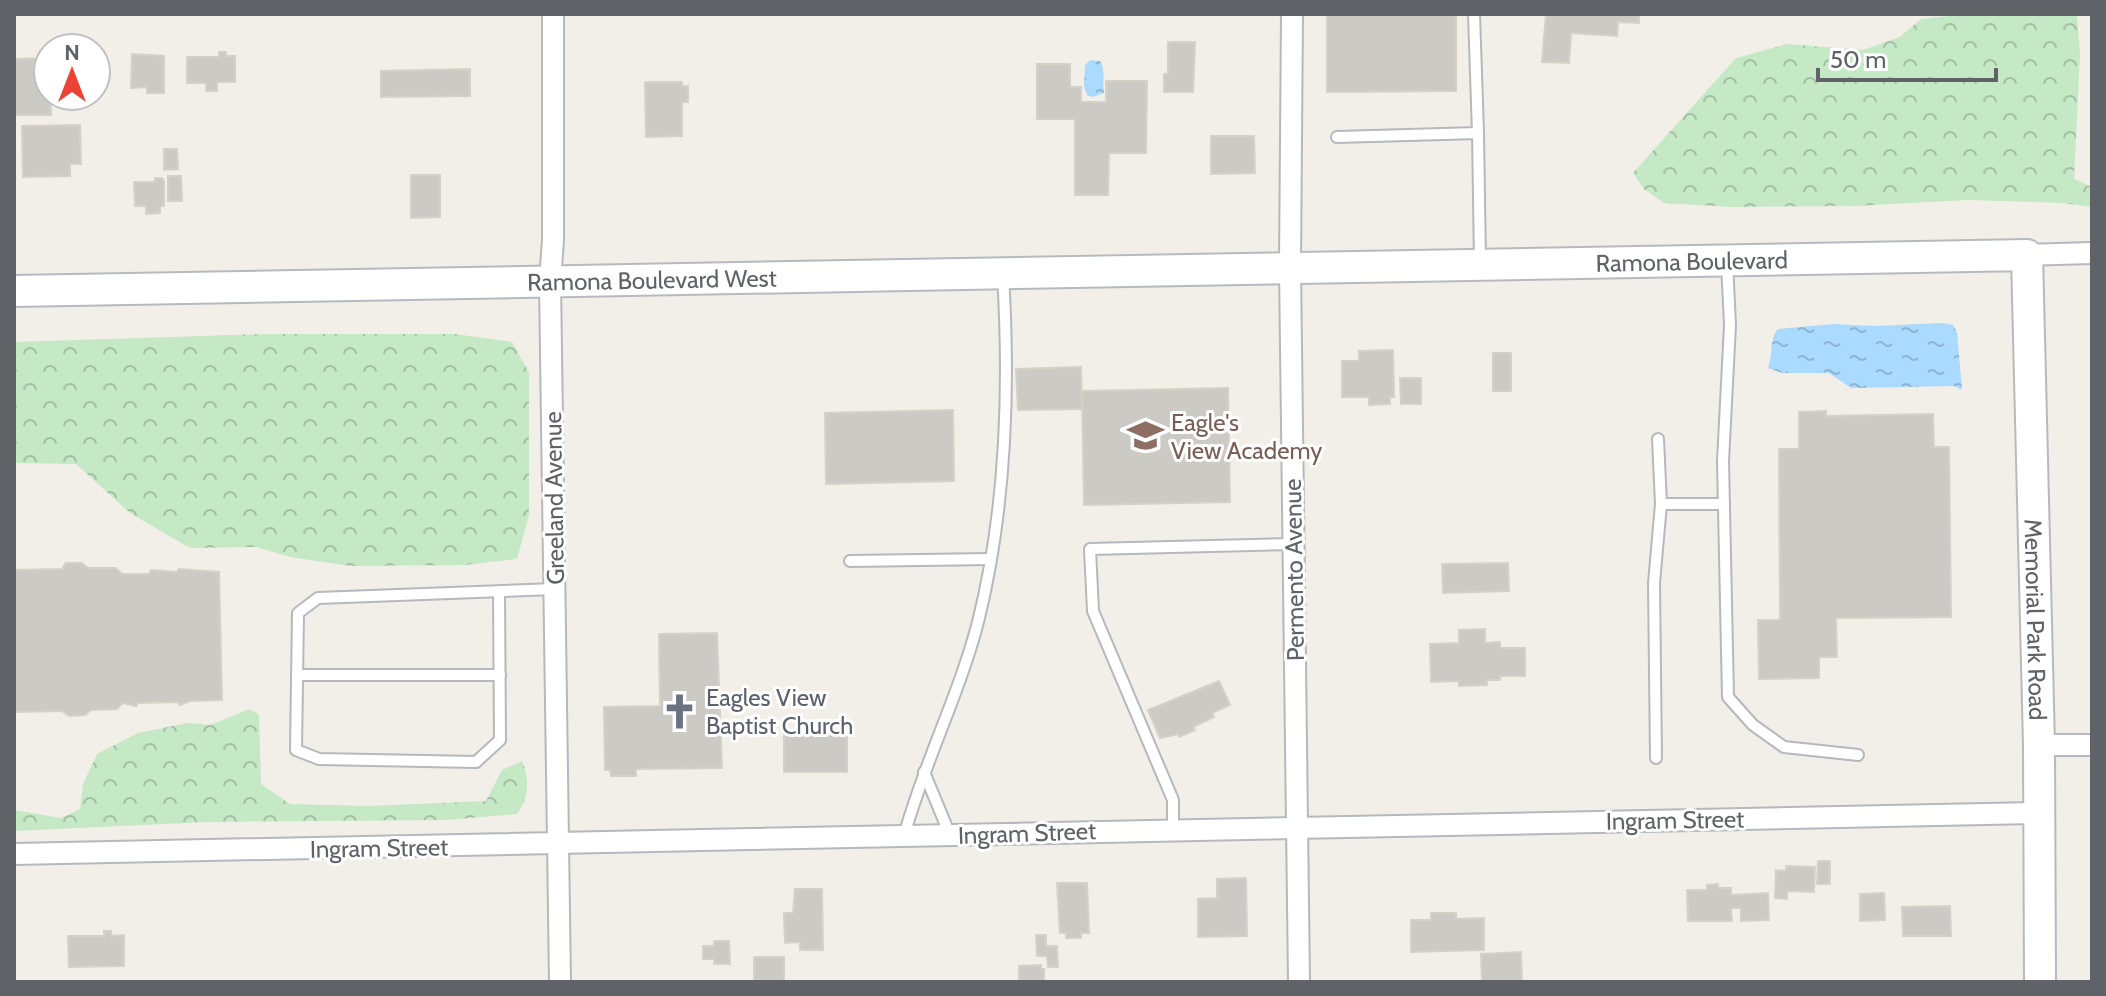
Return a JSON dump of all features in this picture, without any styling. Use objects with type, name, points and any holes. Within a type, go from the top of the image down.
[{"type":"street","name":"Greeland Avenue","points":[[553,14],[553,240],[550,281],[560,982]]},
{"type":"street","name":"Permento Avenue","points":[[1292,14],[1290,267],[1299,982]]},
{"type":"street","name":"Ramona Boulevard","points":[[1290,267],[2092,253]]},
{"type":"street","name":"Memorial Park Road","points":[[2027,255],[2039,745],[2040,982]]},
{"type":"street","name":"Ramona Boulevard West","points":[[14,291],[1290,267]]},
{"type":"street","points":[[2039,745],[2092,745]]},
{"type":"street","name":"Ingram Street","points":[[14,854],[2040,813]]},
{"type":"lane","points":[[1474,14],[1480,264]]},
{"type":"lane","points":[[1337,137],[1478,133]]},
{"type":"lane","points":[[1727,260],[1730,325],[1723,461],[1728,697],[1753,725],[1784,747],[1858,755]]},
{"type":"lane","points":[[903,836],[978,623],[991,559],[1003,453],[1006,333],[1003,273]]},
{"type":"lane","points":[[1656,758],[1654,583],[1661,504],[1658,439]]},
{"type":"lane","points":[[1661,504],[1724,504]]},
{"type":"lane","points":[[1173,830],[1173,800],[1093,611],[1090,549],[1294,544]]},
{"type":"lane","points":[[850,561],[991,559]]},
{"type":"lane","points":[[499,591],[500,740],[476,762],[319,759],[296,750],[298,613],[318,598],[499,591],[555,589]]},
{"type":"lane","points":[[297,675],[500,675]]},
{"type":"lane","points":[[924,772],[950,835]]},
{"type":"green space","points":[[1966,14],[2077,14],[2080,55],[2074,179],[2092,187],[2092,207],[1968,200],[1854,206],[1732,207],[1664,203],[1644,189],[1633,173],[1736,58],[1787,44],[1863,50],[1900,37],[1921,19]]},
{"type":"green space","points":[[264,334],[455,334],[512,342],[529,372],[529,515],[517,559],[464,565],[350,566],[290,557],[256,547],[190,548],[130,513],[76,464],[14,463],[14,342]]},
{"type":"green space","points":[[250,709],[259,715],[261,784],[290,804],[370,806],[486,801],[502,770],[522,761],[527,782],[524,802],[517,814],[447,820],[207,822],[14,831],[14,810],[61,818],[80,809],[83,784],[97,754],[138,733],[188,723],[210,725]]},
{"type":"water","points":[[1090,60],[1100,61],[1103,72],[1104,93],[1093,97],[1087,95],[1084,87],[1085,65]]},
{"type":"water","points":[[1833,324],[1953,325],[1957,332],[1962,390],[1954,386],[1851,388],[1829,373],[1782,373],[1768,368],[1773,338],[1778,329]]},
{"type":"building","points":[[1327,14],[1456,14],[1456,91],[1327,92]]},
{"type":"building","points":[[1546,14],[1639,14],[1639,23],[1618,22],[1617,36],[1571,33],[1569,63],[1542,62]]},
{"type":"building","points":[[1168,42],[1195,42],[1193,92],[1164,92],[1164,74],[1168,74]]},
{"type":"building","points":[[219,52],[235,56],[235,82],[217,82],[217,91],[206,91],[206,83],[187,83],[187,57],[219,57]]},
{"type":"building","points":[[132,54],[164,56],[164,93],[147,93],[147,87],[131,88]]},
{"type":"building","points":[[32,58],[32,112],[51,112],[51,115],[14,115],[14,59]]},
{"type":"building","points":[[1037,64],[1070,64],[1070,87],[1081,87],[1081,102],[1106,102],[1106,81],[1147,81],[1146,153],[1109,153],[1108,195],[1075,195],[1075,119],[1037,119]]},
{"type":"building","points":[[470,69],[470,96],[381,97],[381,71]]},
{"type":"building","points":[[645,82],[682,82],[682,86],[688,86],[688,102],[682,102],[682,136],[646,137]]},
{"type":"building","points":[[80,125],[81,164],[70,164],[70,176],[23,177],[22,126]]},
{"type":"building","points":[[1211,136],[1254,136],[1255,173],[1211,174]]},
{"type":"building","points":[[164,149],[177,149],[178,169],[164,170]]},
{"type":"building","points":[[411,175],[440,175],[440,217],[411,218]]},
{"type":"building","points":[[168,176],[181,176],[182,201],[168,201]]},
{"type":"building","points":[[155,178],[164,181],[164,206],[160,206],[160,213],[146,214],[146,206],[135,206],[134,182],[155,182]]},
{"type":"building","points":[[1393,350],[1394,397],[1390,397],[1390,404],[1369,405],[1369,397],[1342,397],[1342,361],[1359,361],[1359,351]]},
{"type":"building","points":[[1493,353],[1511,353],[1511,391],[1493,391]]},
{"type":"building","points":[[1081,367],[1082,409],[1018,410],[1016,369]]},
{"type":"building","points":[[1400,378],[1421,378],[1421,404],[1401,404]]},
{"type":"building","name":"Eagle's View Academy","points":[[1228,388],[1230,502],[1084,505],[1082,391]]},
{"type":"building","points":[[953,410],[954,481],[826,484],[825,413]]},
{"type":"building","points":[[1826,411],[1826,416],[1933,414],[1934,447],[1949,447],[1951,617],[1836,618],[1837,657],[1819,657],[1819,678],[1759,679],[1758,620],[1780,620],[1779,449],[1799,449],[1799,412]]},
{"type":"building","points":[[66,563],[82,563],[88,568],[116,568],[122,574],[149,574],[151,570],[177,572],[179,569],[219,572],[222,700],[190,701],[180,705],[178,702],[138,703],[136,706],[123,703],[117,709],[91,710],[85,715],[69,716],[62,711],[14,712],[14,570],[62,569]]},
{"type":"building","points":[[1508,563],[1509,591],[1443,593],[1442,564]]},
{"type":"building","points":[[1485,629],[1485,643],[1500,642],[1500,648],[1525,648],[1525,676],[1500,676],[1500,680],[1487,680],[1487,685],[1459,686],[1459,681],[1431,682],[1430,644],[1459,643],[1459,630]]},
{"type":"building","points":[[717,633],[722,768],[636,769],[636,776],[611,776],[610,770],[605,770],[604,707],[660,706],[659,634]]},
{"type":"building","points":[[1219,681],[1230,705],[1212,713],[1214,717],[1193,727],[1195,730],[1179,737],[1178,734],[1160,738],[1148,710]]},
{"type":"building","points":[[784,735],[847,735],[847,772],[784,772]]},
{"type":"building","points":[[1818,861],[1830,861],[1830,884],[1817,884]]},
{"type":"building","points":[[1786,866],[1815,867],[1814,892],[1787,891],[1787,899],[1775,898],[1776,870],[1786,871]]},
{"type":"building","points":[[1246,878],[1247,936],[1198,937],[1198,899],[1217,898],[1217,879]]},
{"type":"building","points":[[1057,883],[1087,883],[1089,933],[1081,933],[1081,938],[1066,938],[1066,933],[1060,933]]},
{"type":"building","points":[[1718,884],[1718,888],[1731,888],[1731,895],[1768,893],[1769,920],[1741,921],[1741,908],[1731,908],[1732,921],[1688,921],[1687,890],[1707,890],[1707,885]]},
{"type":"building","points":[[795,889],[822,889],[823,950],[800,950],[800,942],[785,943],[784,913],[793,913]]},
{"type":"building","points":[[1884,893],[1885,920],[1860,921],[1860,894]]},
{"type":"building","points":[[1950,906],[1951,936],[1903,936],[1902,907]]},
{"type":"building","points":[[1431,913],[1456,913],[1456,919],[1484,918],[1484,950],[1411,952],[1411,920],[1431,920]]},
{"type":"building","points":[[104,931],[111,931],[111,936],[124,935],[124,966],[69,967],[68,936],[104,936]]},
{"type":"building","points":[[1036,935],[1046,935],[1046,946],[1057,946],[1058,967],[1048,967],[1047,956],[1037,956]]},
{"type":"building","points":[[714,941],[729,941],[730,964],[714,964],[714,959],[703,959],[703,946],[714,946]]},
{"type":"building","points":[[1521,952],[1522,982],[1482,982],[1481,954]]},
{"type":"building","points":[[754,957],[784,957],[784,982],[754,980]]},
{"type":"building","points":[[1041,965],[1044,982],[1019,982],[1019,966]]},
{"type":"place","name":"Eagle's View Academy","points":[[1145,436]]},
{"type":"place","name":"Eagles View Baptist Church","points":[[680,711]]}]
